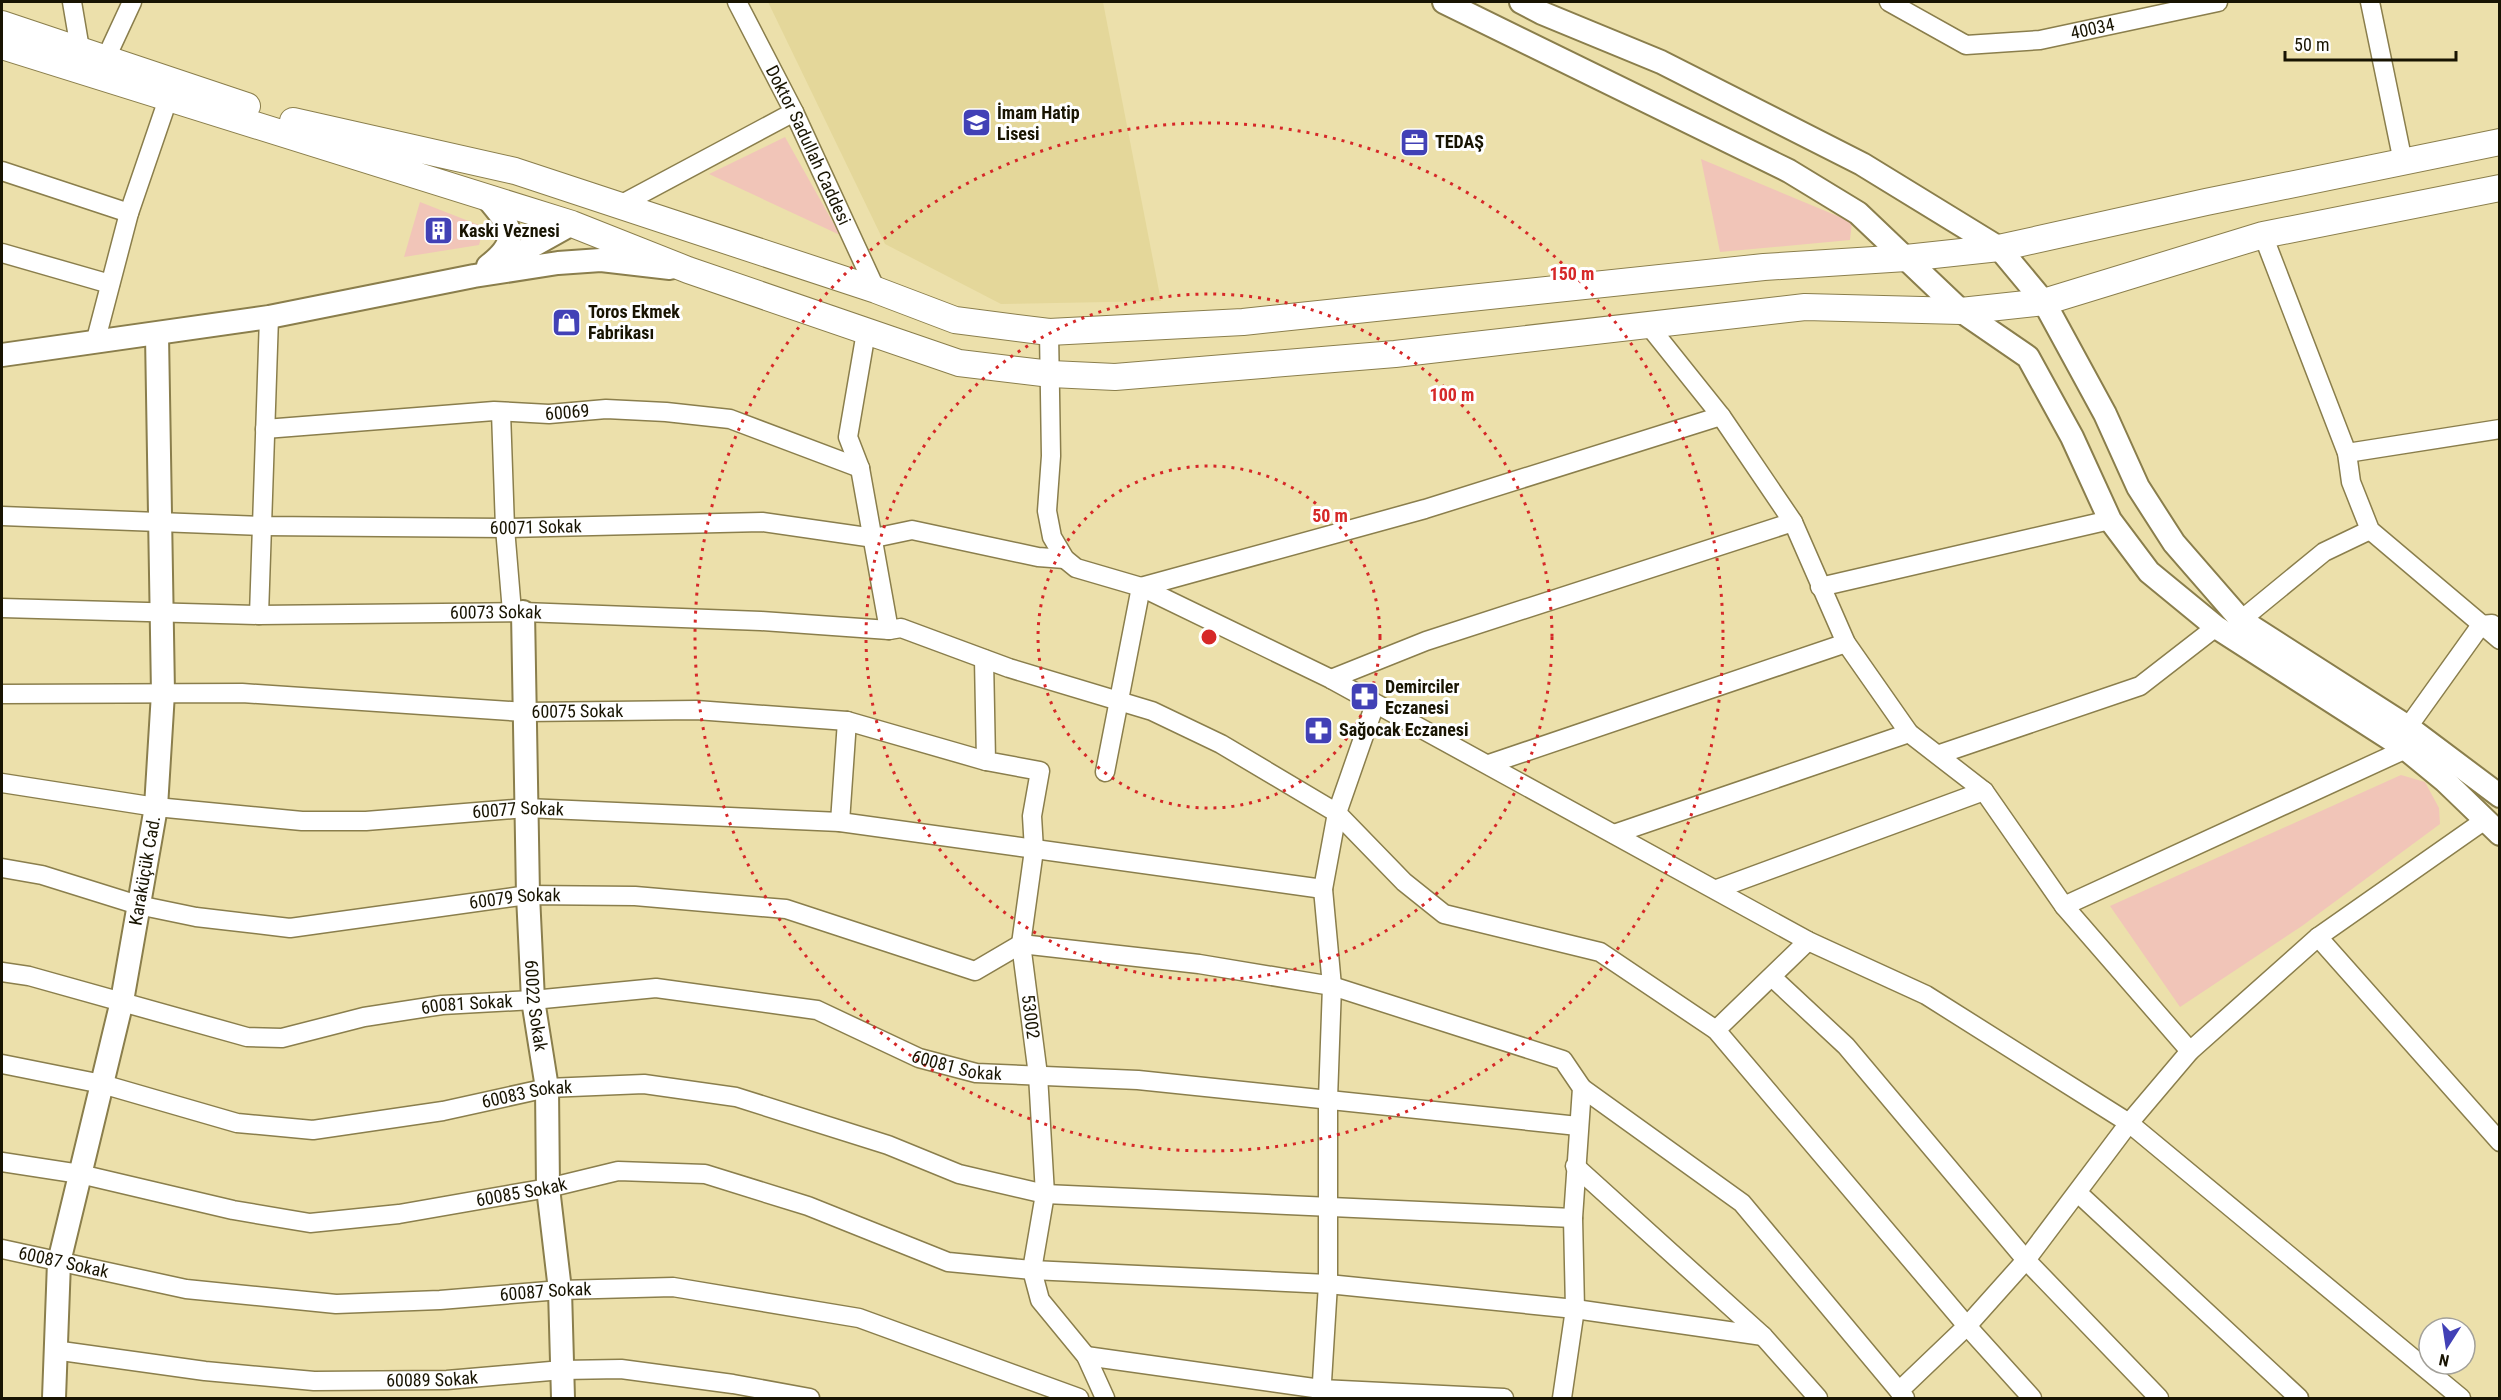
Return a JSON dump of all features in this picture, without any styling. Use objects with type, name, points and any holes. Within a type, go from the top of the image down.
[{"type":"main road","points":[[2,24],[291,121],[515,171],[622,204],[876,290],[955,320],[1049,332],[1243,322],[1764,267],[1906,258],[1999,248],[2206,202],[2499,142]]},
{"type":"main road","points":[[2,46],[572,224],[688,270],[959,363],[1051,374],[1126,376],[1395,354],[1805,307],[1961,311],[2044,302],[2263,236],[2499,188]]},
{"type":"main road","points":[[572,224],[622,204]]},
{"type":"street","points":[[72,2],[80,49]]},
{"type":"street","points":[[106,58],[132,2]]},
{"type":"street","name":"Doktor Sadullah Caddesi","points":[[737,2],[794,112],[876,290]]},
{"type":"street","points":[[1021,944],[1199,964],[1332,986],[1563,1060],[1582,1088],[1742,1203],[1902,1395],[2026,1260],[2129,1123],[2190,1051],[2318,937],[2492,827],[2445,781],[2406,749],[2216,627],[2150,572],[2110,520],[2072,437],[2028,357],[1961,311],[1858,213],[1789,171],[1444,2]]},
{"type":"street","points":[[1521,2],[1545,7],[1661,62],[1851,159],[1999,248],[2044,302],[2105,414],[2138,487],[2174,543],[2241,620],[2408,727],[2499,796]]},
{"type":"street","name":"40034","points":[[1889,2],[1966,45],[2040,40],[2218,2]]},
{"type":"street","points":[[2370,2],[2403,162]]},
{"type":"street","points":[[95,343],[129,213],[168,99]]},
{"type":"street","points":[[622,204],[794,112]]},
{"type":"street","points":[[2,171],[129,213]]},
{"type":"street","points":[[474,276],[504,254],[510,237],[507,221],[487,198]]},
{"type":"street","points":[[474,276],[521,255],[572,224]]},
{"type":"street","points":[[2263,236],[2347,453],[2351,482],[2370,530],[2499,640]]},
{"type":"street","points":[[2,253],[110,284]]},
{"type":"street","points":[[2,355],[157,335],[269,317],[474,276],[558,262],[601,260],[688,270]]},
{"type":"street","points":[[259,615],[269,317]]},
{"type":"street","points":[[1649,326],[1721,416],[1793,522],[1846,643],[1909,733],[1940,754],[1984,791],[2064,906],[2190,1051]]},
{"type":"street","points":[[866,332],[848,437],[860,468],[889,630]]},
{"type":"street","points":[[1049,332],[1051,456],[1047,511],[1052,537],[1065,559],[1076,568],[1142,587],[1331,679],[1808,941],[1926,995],[2129,1123],[2458,1398]]},
{"type":"street","name":"Karaküçük Cad.","points":[[54,1398],[59,1262],[122,1001],[156,807],[162,693],[157,335]]},
{"type":"street","name":"60069","points":[[265,429],[501,412],[549,414],[618,410],[666,412],[730,419],[860,468]]},
{"type":"street","points":[[501,412],[505,528],[518,612]]},
{"type":"street","points":[[1142,587],[1425,509],[1721,416]]},
{"type":"street","points":[[2347,453],[2499,429]]},
{"type":"street","name":"60071 Sokak","points":[[2,516],[262,526],[505,528],[762,522],[874,538],[912,530],[1038,557],[1065,559]]},
{"type":"street","points":[[1820,587],[2110,520]]},
{"type":"street","points":[[1331,679],[1426,641],[1793,522]]},
{"type":"street","points":[[2241,620],[2324,552],[2370,530]]},
{"type":"street","points":[[1105,772],[1142,587]]},
{"type":"street","name":"60073 Sokak","points":[[2,608],[259,615],[518,612],[750,621],[889,630],[901,628],[984,659],[1152,711],[1221,744],[1337,813],[1404,882],[1444,914],[1600,952],[1716,1030],[1967,1326],[2032,1398]]},
{"type":"street","name":"60022 Sokak","points":[[518,612],[525,712],[528,895],[533,1000],[547,1088],[548,1188],[560,1290],[563,1398]]},
{"type":"street","points":[[2481,625],[2499,624]]},
{"type":"street","points":[[2408,727],[2481,625]]},
{"type":"street","points":[[1940,754],[2140,686],[2216,627]]},
{"type":"street","points":[[1489,764],[1846,643]]},
{"type":"street","points":[[984,659],[986,761]]},
{"type":"street","name":"60075 Sokak","points":[[2,694],[242,693],[525,712],[696,710],[847,721],[986,761]]},
{"type":"street","points":[[1321,1394],[1328,1284],[1328,1099],[1332,986],[1323,889],[1337,813],[1375,704]]},
{"type":"street","points":[[840,822],[847,721]]},
{"type":"street","points":[[1614,834],[1909,733]]},
{"type":"street","points":[[2064,906],[2406,749]]},
{"type":"street","name":"53002","points":[[986,761],[1040,771],[1032,816],[1034,850],[1021,944],[1038,1075],[1045,1194],[1032,1270],[1040,1300],[1086,1356],[1105,1398]]},
{"type":"street","name":"60077 Sokak","points":[[2,783],[156,807],[303,821],[366,821],[526,808],[840,822],[1323,889]]},
{"type":"street","points":[[1717,889],[1984,791]]},
{"type":"street","name":"60079 Sokak","points":[[2,868],[42,875],[138,905],[196,917],[290,928],[528,895],[636,896],[786,909],[975,971],[1021,944]]},
{"type":"street","points":[[2318,937],[2499,1142]]},
{"type":"street","points":[[1716,1030],[1773,978],[1808,941]]},
{"type":"street","name":"60081 Sokak","points":[[2,972],[29,976],[247,1037],[282,1038],[364,1017],[442,1005],[533,1000],[656,988],[817,1010],[919,1058],[976,1073],[1138,1080],[1578,1126]]},
{"type":"street","points":[[1773,978],[1846,1046],[2026,1260],[2159,1398]]},
{"type":"street","name":"60083 Sokak","points":[[2,1064],[102,1084],[237,1123],[313,1130],[443,1111],[547,1088],[644,1084],[736,1096],[888,1145],[959,1174],[1045,1194],[1573,1218]]},
{"type":"street","points":[[1562,1398],[1575,1309],[1573,1218],[1582,1088]]},
{"type":"street","name":"60085 Sokak","points":[[2,1162],[80,1174],[233,1210],[310,1223],[399,1214],[548,1188],[618,1172],[705,1174],[808,1206],[948,1262],[1032,1270],[1328,1284],[1575,1309],[1763,1336]]},
{"type":"street","points":[[1575,1166],[1763,1336],[1818,1398]]},
{"type":"street","points":[[2078,1193],[2299,1398]]},
{"type":"street","name":"60087 Sokak","points":[[2,1249],[186,1288],[336,1304],[440,1300],[560,1290],[673,1287],[859,1318],[995,1370],[1079,1398]]},
{"type":"street","name":"60089 Sokak","points":[[54,1350],[193,1369],[314,1381],[447,1380],[562,1370],[621,1370],[733,1384],[810,1398]]},
{"type":"street","points":[[1086,1356],[1321,1394],[1504,1398]]},
{"type":"shaded area","name":"İmam Hatip Lisesi","points":[[768,2],[1103,2],[1161,301],[1001,304],[885,244]]},
{"type":"shaded area","points":[[785,137],[840,235],[709,174]]},
{"type":"shaded area","points":[[1701,159],[1852,222],[1850,240],[1720,252]]},
{"type":"shaded area","points":[[420,202],[484,227],[479,245],[404,257]]},
{"type":"shaded area","points":[[2401,775],[2425,782],[2439,808],[2440,824],[2302,926],[2180,1007],[2110,906]]},
{"type":"place","name":"İmam Hatip Lisesi","points":[[976,123]]},
{"type":"place","name":"TEDAŞ","points":[[1414,142]]},
{"type":"place","name":"Kaski Veznesi","points":[[438,231]]},
{"type":"place","name":"Toros Ekmek Fabrikası","points":[[567,322]]},
{"type":"place","name":"Demirciler Eczanesi","points":[[1364,697]]},
{"type":"place","name":"Sağocak Eczanesi","points":[[1318,730]]}]
